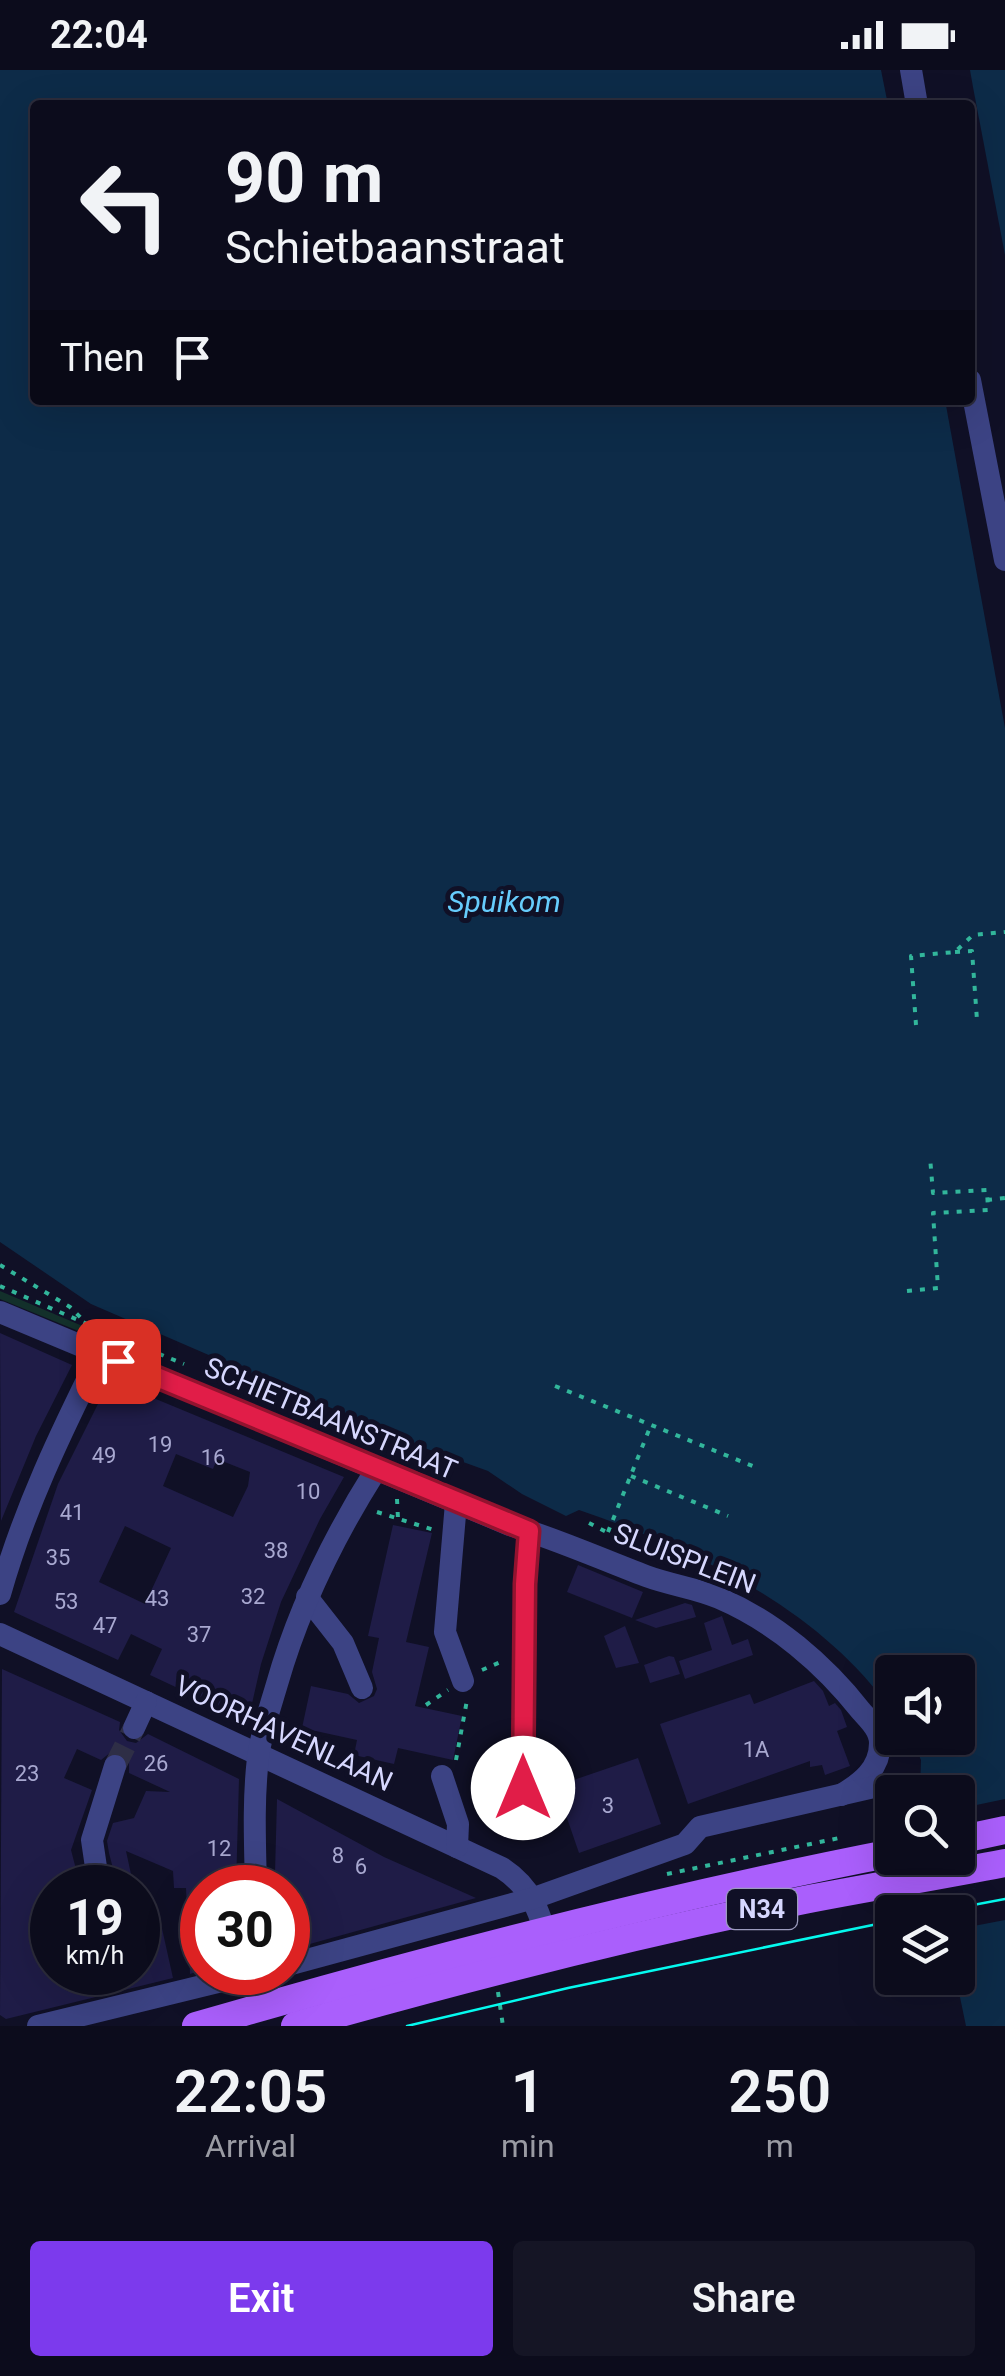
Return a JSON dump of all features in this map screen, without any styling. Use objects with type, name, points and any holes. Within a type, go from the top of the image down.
[{"type":"main road","points":[[975,1836],[1005,1830]]},
{"type":"main road","name":"N34","points":[[295,2026],[709,1890],[875,1856]]},
{"type":"main road","name":"N34","points":[[196,2026],[329,1986],[1005,1863]]},
{"type":"street","points":[[910,70],[916,100]]},
{"type":"street","points":[[975,405],[1005,560]]},
{"type":"street","name":"SCHIETBAANSTRAAT","points":[[0,1312],[529,1531]]},
{"type":"street","points":[[0,1594],[27,1509],[100,1354]]},
{"type":"street","points":[[255,1865],[258,1754],[289,1642],[307,1597],[376,1470]]},
{"type":"street","points":[[456,1503],[445,1632],[465,1687]]},
{"type":"street","points":[[523,1821],[529,1531]]},
{"type":"street","name":"SLUISPLEIN","points":[[529,1531],[648,1577],[717,1597],[752,1615],[804,1651],[842,1686],[878,1734],[878,1758],[871,1772],[841,1795]]},
{"type":"street","points":[[307,1597],[343,1644],[362,1688]]},
{"type":"street","name":"VOORHAVENLAAN","points":[[0,1634],[502,1868],[520,1880],[534,1898]]},
{"type":"street","points":[[134,1728],[146,1702]]},
{"type":"street","points":[[96,1865],[92,1840],[115,1766]]},
{"type":"street","points":[[442,1776],[458,1824],[456,1846]]},
{"type":"street","points":[[310,1959],[534,1898],[685,1844],[700,1827],[875,1787]]},
{"type":"street","points":[[534,1898],[549,1944]]},
{"type":"street","points":[[38,2026],[180,1991]]},
{"type":"path","points":[[955,952],[973,935],[1005,932]]},
{"type":"path","points":[[916,1025],[911,956],[955,952],[972,951],[977,1020]]},
{"type":"path","points":[[906,1291],[938,1288],[934,1213],[988,1210],[986,1190],[933,1193],[930,1157]]},
{"type":"path","points":[[988,1200],[1005,1198]]},
{"type":"path","points":[[0,1265],[70,1307],[85,1322]]},
{"type":"path","points":[[0,1286],[123,1339]]},
{"type":"path","points":[[555,1386],[755,1468]]},
{"type":"path","points":[[608,1532],[651,1425]]},
{"type":"path","points":[[631,1476],[728,1516]]},
{"type":"path","points":[[354,1505],[453,1536]]},
{"type":"path","points":[[442,1776],[448,1765],[454,1766],[465,1687]]},
{"type":"path","points":[[497,1989],[502,2024]]},
{"type":"green space","points":[[0,1291],[99,1333],[98,1339],[0,1299]]},
{"type":"water","name":"Spuikom","points":[[0,70],[881,70],[887,100],[30,100],[30,405],[946,405],[1005,728],[1005,2026],[966,2026],[960,1995],[975,1995],[975,1895],[944,1895],[976,1888],[975,1775],[921,1775],[919,1755],[975,1755],[975,1655],[875,1655],[875,1690],[829,1642],[792,1613],[710,1564],[579,1510],[566,1516],[488,1471],[419,1446],[91,1304],[0,1242]]},
{"type":"water","points":[[970,70],[1005,70],[1005,255],[973,87]]},
{"type":"pier","points":[[1005,1799],[1005,1920],[975,1926],[975,1895],[940,1895],[976,1888],[975,1805]]},
{"type":"building","points":[[0,1333],[72,1365],[36,1436],[1,1521]]},
{"type":"building","points":[[110,1380],[344,1477],[281,1602],[248,1721],[150,1675],[162,1649],[131,1634],[118,1660],[14,1612],[58,1484]],"holes":[[[176,1454],[213,1469],[217,1459],[250,1472],[248,1486],[233,1517],[163,1486]],[[125,1526],[171,1548],[145,1604],[99,1582]]]},
{"type":"building","points":[[393,1525],[432,1533],[406,1642],[429,1647],[415,1706],[462,1716],[453,1760],[398,1748],[394,1764],[354,1755],[357,1740],[302,1728],[311,1686],[348,1694],[359,1703],[374,1696],[377,1689],[372,1672],[379,1638],[368,1636]]},
{"type":"building","points":[[578,1565],[643,1592],[632,1618],[567,1592]]},
{"type":"building","points":[[685,1603],[692,1605],[696,1617],[656,1628],[635,1620]]},
{"type":"building","points":[[722,1616],[732,1645],[748,1639],[753,1655],[685,1679],[679,1661],[712,1650],[704,1623]]},
{"type":"building","points":[[625,1626],[639,1663],[616,1668],[604,1636]]},
{"type":"building","points":[[674,1657],[680,1674],[650,1683],[644,1665]]},
{"type":"building","points":[[2,1669],[120,1722],[119,1730],[127,1741],[136,1743],[148,1734],[239,1779],[237,1865],[180,1865],[180,1888],[174,1888],[173,1871],[126,1851],[129,1865],[112,1865],[107,1841],[113,1823],[134,1818],[146,1791],[170,1792],[129,1773],[129,1762],[120,1752],[111,1752],[101,1760],[77,1749],[64,1778],[92,1790],[71,1850],[75,1865],[30,1865],[30,1995],[104,1995],[6,2019],[0,2015]]},
{"type":"building","points":[[814,1681],[829,1706],[835,1703],[841,1710],[847,1727],[837,1731],[850,1766],[825,1775],[822,1765],[810,1767],[810,1761],[688,1804],[660,1724],[750,1694],[754,1704]]},
{"type":"building","points":[[638,1758],[661,1824],[579,1853],[556,1786]]},
{"type":"building","points":[[277,1799],[384,1857],[476,1898],[310,1944],[310,1865],[275,1865]]},
{"type":"building","points":[[160,1924],[161,1924],[173,1978],[160,1981]]},
{"type":"tunnel","points":[[115,1766],[134,1728]]},
{"type":"tram line","points":[[975,1905],[1005,1899]]},
{"type":"tram line","points":[[407,2026],[568,1988],[875,1925]]},
{"type":"route","points":[[118,1361],[529,1531],[523,1788]]}]
